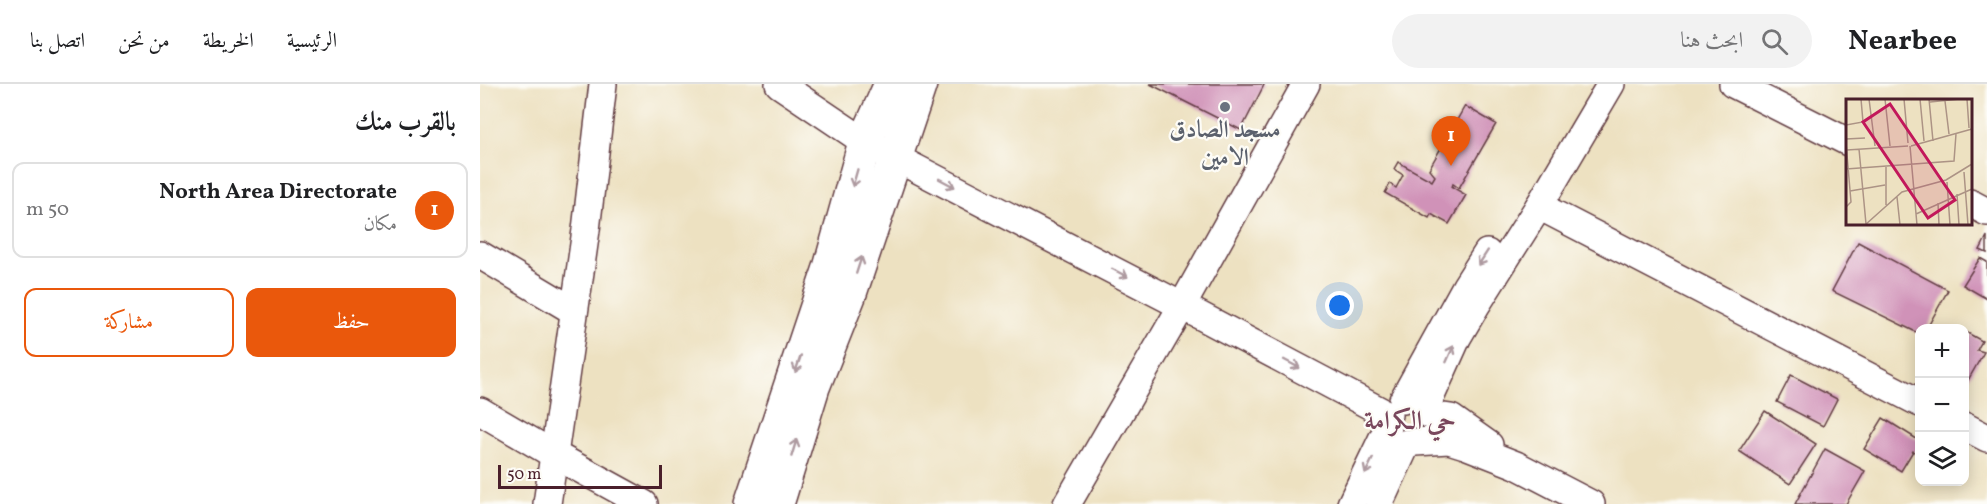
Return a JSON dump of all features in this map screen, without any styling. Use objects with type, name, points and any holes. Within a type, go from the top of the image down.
[{"type":"main road","points":[[751,504],[830,268],[865,142],[891,84]]},
{"type":"main road","points":[[777,504],[813,387],[849,296],[920,84]]},
{"type":"street","points":[[546,504],[603,84]]},
{"type":"street","points":[[779,84],[865,142],[1408,421],[1451,418],[1516,465],[1591,504]]},
{"type":"street","points":[[1067,504],[1182,306],[1306,84]]},
{"type":"street","points":[[1379,504],[1408,421],[1466,286],[1564,133],[1592,84]]},
{"type":"street","points":[[1351,504],[1408,421],[1611,84]]},
{"type":"street","points":[[1733,84],[1846,141]]},
{"type":"street","points":[[1972,204],[1987,212]]},
{"type":"street","points":[[1539,206],[1915,400]]},
{"type":"street","points":[[480,255],[574,311]]},
{"type":"street","points":[[480,411],[644,504]]},
{"type":"street","points":[[1969,428],[1987,438]]},
{"type":"building","name":"مسجد الصادق الامين","points":[[1150,84],[1263,84],[1264,85],[1241,130]]},
{"type":"building","points":[[1465,106],[1496,124],[1459,188],[1453,184],[1452,187],[1466,195],[1449,224],[1431,214],[1429,218],[1385,193],[1390,184],[1396,188],[1403,175],[1394,169],[1398,162],[1432,181],[1435,176],[1429,169]]},
{"type":"building","points":[[1987,236],[1987,253],[1980,250]]},
{"type":"building","points":[[1858,242],[1948,290],[1929,324],[1915,324],[1915,332],[1832,291]]},
{"type":"building","points":[[1980,258],[1987,262],[1987,299],[1963,285]]},
{"type":"building","points":[[1969,334],[1982,341],[1977,350],[1984,352],[1969,378]]},
{"type":"building","points":[[1791,375],[1837,399],[1823,426],[1777,402]]},
{"type":"building","points":[[1765,411],[1816,444],[1790,484],[1739,451]]},
{"type":"building","points":[[1883,418],[1915,438],[1915,452],[1913,451],[1901,471],[1864,449]]},
{"type":"building","points":[[1825,449],[1865,471],[1846,504],[1795,504]]},
{"type":"place","name":"مسجد الصادق الامين","points":[[1225,107]]},
{"type":"place","name":"North Area Directorate","points":[[1451,166]]},
{"type":"district","name":"حي الكرامة","points":[[1410,422]]}]
